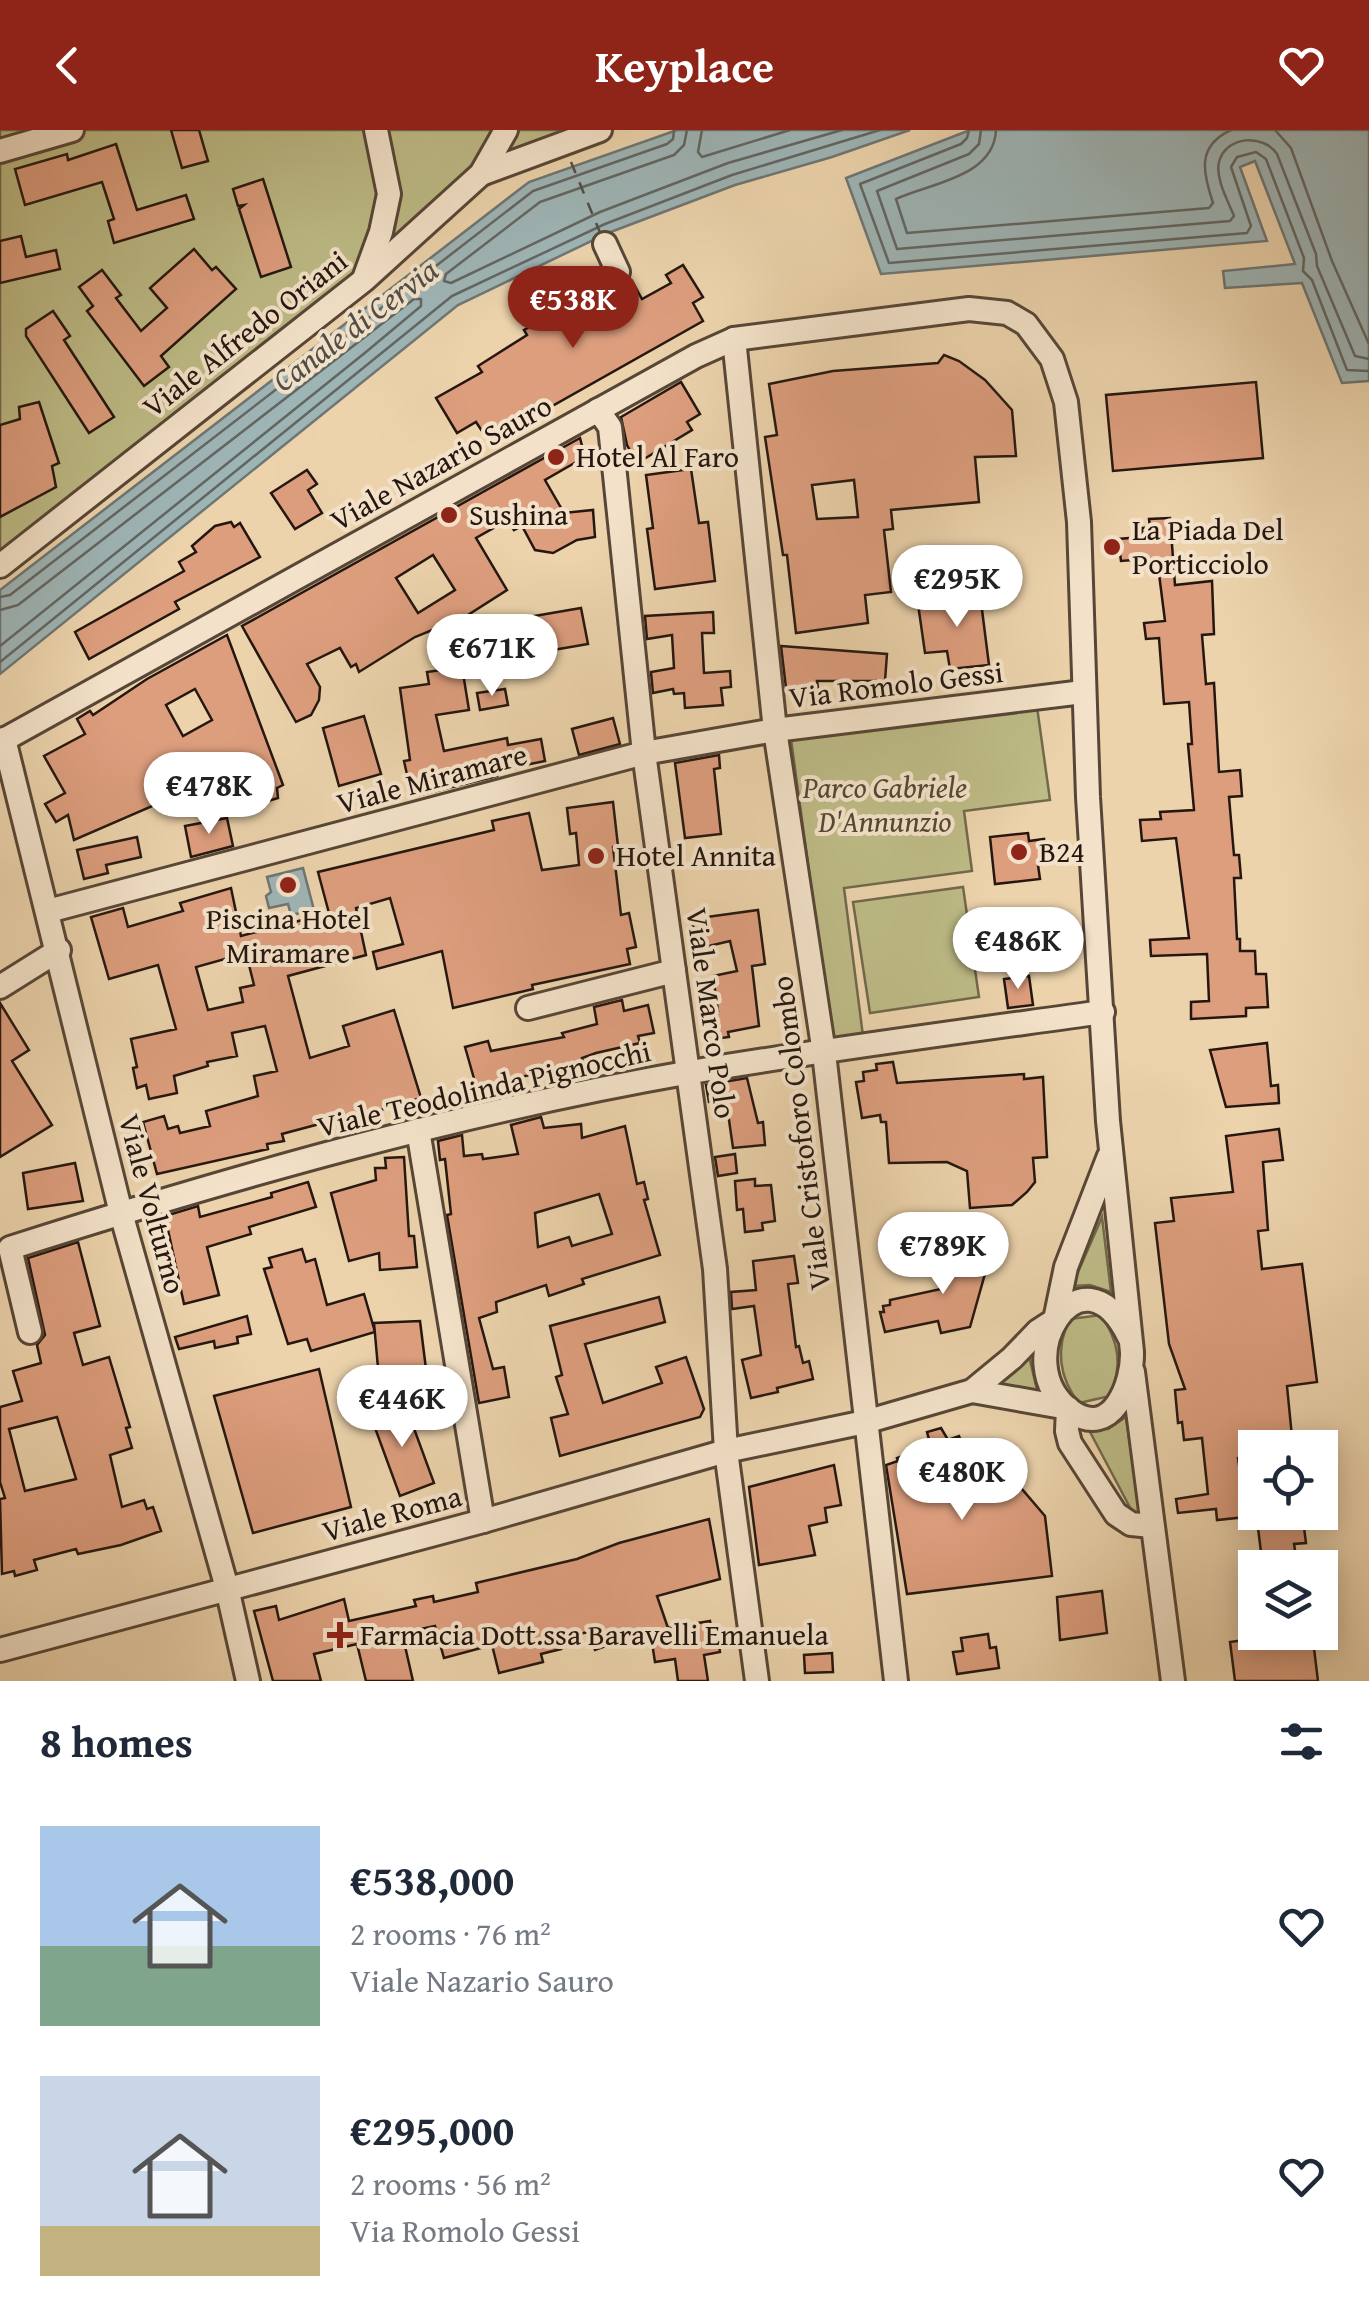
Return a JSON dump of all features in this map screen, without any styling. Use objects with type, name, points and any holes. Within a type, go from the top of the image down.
[{"type":"street","points":[[0,151],[72,130]]},
{"type":"street","points":[[364,280],[389,194],[376,130]]},
{"type":"street","name":"Viale Alfredo Oriani","points":[[0,566],[364,280],[481,174],[506,130]]},
{"type":"street","points":[[481,174],[567,153],[600,130]]},
{"type":"street","points":[[605,244],[618,272]]},
{"type":"street","name":"Viale Nazario Sauro","points":[[9,737],[598,410],[734,339],[953,311],[996,310],[1016,317],[1052,358],[1063,385],[1078,522],[1083,692]]},
{"type":"street","name":"Viale Cristoforo Colombo","points":[[734,339],[775,730],[824,1053],[896,1681]]},
{"type":"street","name":"Viale Marco Polo","points":[[598,410],[610,427],[644,753],[715,1269],[726,1451],[757,1681]]},
{"type":"street","points":[[1083,692],[1111,1153],[1132,1367],[1173,1681]]},
{"type":"street","name":"Via Romolo Gessi","points":[[775,730],[1083,692]]},
{"type":"street","name":"Viale Miramare","points":[[48,911],[644,753],[775,730]]},
{"type":"street","name":"Viale Volturno","points":[[9,737],[121,1213],[227,1588],[248,1681]]},
{"type":"street","points":[[0,988],[59,950]]},
{"type":"street","points":[[528,1008],[674,971]]},
{"type":"street","name":"Viale Teodolinda Pignocchi","points":[[30,1332],[10,1248],[121,1213],[418,1130],[689,1073],[1103,1012]]},
{"type":"street","points":[[418,1130],[483,1521]]},
{"type":"street","points":[[1111,1153],[1066,1268],[1048,1334],[1046,1364],[1056,1392],[1068,1408],[1084,1416],[1105,1415],[1121,1402],[1132,1367]]},
{"type":"street","points":[[1054,1320],[1073,1302],[1094,1300],[1114,1312],[1129,1337]]},
{"type":"street","name":"Viale Roma","points":[[0,1650],[483,1521],[726,1451],[865,1422],[972,1390],[1054,1320]]},
{"type":"street","name":"Viale Roma","points":[[972,1390],[1068,1408]]},
{"type":"street","points":[[1068,1408],[1066,1431],[1070,1443],[1112,1509],[1126,1522],[1152,1526]]},
{"type":"green space","points":[[0,130],[575,130],[481,174],[0,554]]},
{"type":"green space","name":"Parco Gabriele D'Annunzio","points":[[1037,707],[1050,800],[964,811],[972,871],[844,888],[863,1036],[832,1041],[791,739]]},
{"type":"green space","points":[[963,887],[979,997],[870,1013],[853,902]]},
{"type":"green space","points":[[1102,1217],[1111,1292],[1090,1285],[1072,1286]]},
{"type":"green space","points":[[1101,1315],[1112,1334],[1117,1374],[1110,1396],[1079,1403],[1063,1373],[1062,1341],[1070,1319]]},
{"type":"green space","points":[[1028,1352],[1039,1398],[998,1387],[996,1382]]},
{"type":"green space","points":[[1126,1417],[1140,1514],[1135,1517],[1089,1430],[1108,1429]]},
{"type":"water","name":"Canale di Cervia","points":[[677,130],[910,130],[735,185],[608,233],[458,305],[0,674],[0,590],[529,182]]},
{"type":"water","points":[[970,130],[1369,130],[1369,381],[1342,383],[1302,283],[1225,288],[1223,271],[1295,264],[1255,161],[1240,167],[1267,241],[881,274],[846,178]]},
{"type":"water","name":"Piscina Hotel Miramare","points":[[303,868],[314,910],[291,915],[288,904],[269,908],[266,896],[271,892],[267,877]]},
{"type":"building","points":[[171,130],[199,130],[208,161],[182,168]]},
{"type":"building","points":[[116,144],[137,210],[186,195],[194,219],[114,243],[108,221],[114,219],[102,182],[25,205],[15,169],[67,154],[68,160]]},
{"type":"building","points":[[263,179],[291,267],[261,277],[239,209],[244,205],[238,206],[233,189]]},
{"type":"building","points":[[21,236],[26,257],[56,250],[60,269],[0,283],[0,241]]},
{"type":"building","points":[[194,249],[236,289],[161,356],[169,367],[144,386],[87,311],[93,306],[79,287],[102,270],[121,295],[116,298],[141,331],[167,308],[150,288]]},
{"type":"building","points":[[683,265],[703,297],[693,303],[703,321],[538,414],[533,405],[484,434],[476,422],[457,433],[436,398],[482,372],[478,366],[527,335],[524,330],[611,285],[623,286],[632,281],[642,299],[671,283],[666,275]]},
{"type":"building","points":[[53,311],[70,336],[64,340],[114,417],[89,433],[26,336],[26,329]]},
{"type":"building","points":[[944,355],[959,361],[985,380],[1012,410],[1016,456],[975,457],[979,502],[891,510],[893,529],[884,530],[891,592],[865,595],[868,623],[796,633],[787,555],[783,555],[765,437],[777,435],[769,384],[833,371],[938,363]],"holes":[[[854,480],[858,517],[817,519],[812,485]]]},
{"type":"building","points":[[681,382],[700,414],[687,422],[692,430],[644,459],[643,450],[633,456],[621,417]]},
{"type":"building","points":[[1256,382],[1263,458],[1113,471],[1106,395]]},
{"type":"building","points":[[39,402],[59,463],[52,466],[56,487],[0,517],[0,425],[20,419],[19,407]]},
{"type":"building","points":[[580,438],[585,457],[545,480],[564,513],[593,510],[595,537],[577,540],[553,553],[535,550],[522,526],[514,530],[508,520],[476,538],[507,590],[435,636],[432,630],[415,637],[359,672],[356,664],[351,667],[340,648],[307,664],[320,687],[319,700],[311,715],[296,722],[242,626]],"holes":[[[433,555],[455,590],[418,613],[396,578]]]},
{"type":"building","points":[[691,469],[699,523],[708,522],[715,581],[655,589],[647,529],[653,528],[646,475]]},
{"type":"building","points":[[307,470],[317,484],[308,490],[322,513],[295,529],[271,493]]},
{"type":"building","points":[[1170,518],[1175,585],[1212,581],[1214,634],[1202,635],[1206,684],[1214,683],[1219,772],[1240,770],[1242,796],[1229,797],[1234,855],[1239,855],[1241,878],[1234,878],[1237,939],[1240,951],[1255,951],[1256,974],[1266,974],[1268,1007],[1246,1008],[1246,1016],[1191,1019],[1191,1002],[1209,1001],[1207,954],[1151,956],[1150,940],[1189,938],[1176,838],[1142,841],[1140,820],[1161,819],[1160,812],[1194,810],[1189,702],[1164,704],[1159,638],[1146,639],[1144,623],[1165,621],[1157,558],[1121,561],[1118,539],[1142,537],[1142,528],[1150,527],[1149,519]]},
{"type":"building","points":[[231,522],[234,527],[240,523],[260,557],[175,602],[179,609],[89,659],[75,632],[184,571],[179,562],[196,552],[192,546],[215,526]]},
{"type":"building","points":[[979,586],[989,665],[950,669],[947,651],[925,653],[918,604],[927,607],[931,602],[937,606],[940,601],[961,599],[960,588]]},
{"type":"building","points":[[581,608],[588,644],[524,655],[517,619]]},
{"type":"building","points":[[713,612],[714,633],[702,633],[704,673],[730,671],[731,687],[721,688],[723,705],[685,708],[684,693],[674,694],[673,689],[653,693],[651,672],[674,668],[672,635],[647,639],[645,616]]},
{"type":"building","points":[[227,635],[283,785],[277,788],[278,798],[240,809],[224,764],[191,782],[194,788],[74,840],[68,815],[56,822],[45,804],[65,793],[44,756],[85,734],[77,719],[90,711],[93,715],[147,679]],"holes":[[[195,689],[212,720],[183,736],[166,705]]]},
{"type":"building","points":[[781,646],[887,654],[885,681],[817,681],[818,688],[794,692],[793,687],[786,688]]},
{"type":"building","points":[[462,667],[469,710],[436,715],[444,751],[507,738],[508,745],[541,739],[545,761],[496,771],[497,776],[412,797],[404,761],[410,760],[400,688],[429,684],[427,672]]},
{"type":"building","points":[[505,689],[508,705],[480,710],[477,693]]},
{"type":"building","points":[[364,716],[381,774],[339,786],[323,728]]},
{"type":"building","points":[[613,718],[620,744],[579,755],[572,729]]},
{"type":"building","points":[[719,755],[720,768],[714,769],[721,834],[685,838],[675,763]]},
{"type":"building","points":[[613,802],[618,846],[613,847],[621,915],[629,913],[636,947],[627,949],[630,964],[532,985],[533,989],[453,1008],[442,951],[377,969],[373,952],[403,944],[390,898],[356,908],[366,955],[288,976],[310,1058],[349,1046],[343,1026],[394,1010],[421,1098],[282,1134],[284,1141],[267,1144],[268,1149],[157,1174],[143,1122],[164,1116],[168,1129],[178,1126],[180,1133],[210,1126],[206,1111],[258,1096],[254,1076],[277,1071],[265,1026],[232,1033],[237,1056],[207,1062],[208,1066],[174,1076],[177,1093],[149,1099],[146,1085],[137,1088],[131,1039],[176,1029],[158,965],[109,979],[91,917],[123,908],[128,927],[183,911],[180,903],[231,888],[241,936],[329,913],[318,872],[494,830],[492,821],[529,813],[542,870],[579,865],[576,833],[570,834],[567,808]],"holes":[[[246,953],[254,985],[240,988],[243,1002],[208,1010],[196,967]]]},
{"type":"building","points":[[227,818],[233,846],[191,857],[185,826]]},
{"type":"building","name":"B24","points":[[1028,833],[1029,841],[1044,839],[1047,864],[1038,865],[1040,879],[995,884],[990,837]]},
{"type":"building","points":[[137,837],[141,857],[106,865],[108,873],[84,879],[77,850]]},
{"type":"building","points":[[758,910],[765,964],[752,966],[759,1026],[706,1040],[702,1014],[718,1011],[713,976],[737,971],[730,941],[696,949],[692,919]]},
{"type":"building","points":[[1029,976],[1033,1005],[1008,1008],[1004,979]]},
{"type":"building","points":[[622,1000],[624,1011],[648,1005],[654,1033],[638,1036],[640,1043],[582,1058],[584,1065],[477,1089],[465,1047],[488,1041],[491,1051],[564,1037],[562,1033],[597,1024],[594,1007]]},
{"type":"building","points":[[0,1003],[29,1050],[12,1061],[52,1125],[0,1157]]},
{"type":"building","points":[[1267,1043],[1271,1086],[1278,1085],[1279,1103],[1226,1107],[1210,1050]]},
{"type":"building","points":[[893,1062],[897,1083],[1024,1074],[1024,1079],[1043,1077],[1047,1157],[1033,1158],[1035,1182],[1027,1192],[1012,1205],[970,1208],[967,1171],[947,1162],[889,1163],[886,1122],[881,1122],[880,1115],[862,1118],[856,1082],[864,1081],[863,1072],[877,1070],[876,1064]]},
{"type":"building","points":[[747,1078],[758,1123],[763,1122],[765,1145],[733,1148],[727,1106],[722,1107],[721,1101],[709,1102],[706,1085]]},
{"type":"building","points":[[541,1117],[544,1128],[581,1124],[582,1138],[625,1126],[637,1184],[644,1182],[648,1199],[644,1200],[660,1255],[582,1279],[584,1284],[549,1296],[546,1285],[496,1302],[497,1312],[479,1318],[493,1369],[504,1367],[509,1397],[479,1403],[447,1215],[451,1214],[445,1159],[440,1160],[438,1141],[462,1135],[464,1156],[482,1154],[483,1159],[518,1154],[511,1125]],"holes":[[[599,1194],[612,1234],[572,1246],[569,1237],[538,1247],[535,1213]]]},
{"type":"building","points":[[1279,1129],[1283,1160],[1263,1162],[1268,1230],[1258,1231],[1262,1269],[1302,1264],[1317,1382],[1287,1386],[1291,1430],[1238,1430],[1238,1518],[1217,1520],[1216,1509],[1178,1513],[1176,1499],[1208,1494],[1202,1438],[1184,1440],[1182,1422],[1178,1423],[1175,1390],[1185,1389],[1169,1344],[1155,1223],[1174,1221],[1171,1198],[1233,1192],[1226,1136]]},
{"type":"building","points":[[735,1154],[737,1173],[718,1176],[715,1157]]},
{"type":"building","points":[[404,1157],[409,1236],[414,1236],[417,1267],[380,1270],[379,1253],[349,1261],[331,1193],[376,1180],[375,1168],[386,1168],[385,1158]]},
{"type":"building","points":[[75,1163],[83,1201],[28,1209],[23,1173]]},
{"type":"building","points":[[755,1179],[755,1186],[771,1185],[775,1221],[762,1223],[763,1230],[745,1232],[743,1209],[737,1210],[735,1181]]},
{"type":"building","points":[[308,1182],[316,1207],[249,1227],[251,1234],[207,1247],[219,1295],[184,1304],[165,1216],[198,1206],[200,1217],[272,1197],[271,1193]]},
{"type":"building","points":[[78,1242],[100,1326],[74,1333],[83,1365],[109,1357],[130,1427],[126,1428],[132,1448],[110,1455],[122,1507],[144,1500],[147,1509],[153,1507],[161,1531],[121,1545],[78,1554],[76,1549],[34,1560],[37,1570],[15,1576],[14,1571],[2,1574],[0,1499],[5,1498],[0,1482],[0,1407],[22,1401],[13,1371],[41,1363],[37,1345],[45,1335],[28,1258]],"holes":[[[57,1417],[76,1479],[25,1491],[9,1429]]]},
{"type":"building","points":[[954,1246],[990,1256],[970,1327],[941,1333],[938,1321],[885,1332],[880,1312],[884,1312],[883,1306],[890,1305],[890,1300],[941,1289]]},
{"type":"building","points":[[302,1249],[306,1262],[315,1259],[327,1305],[364,1294],[375,1332],[311,1351],[307,1339],[288,1344],[264,1269],[272,1267],[269,1258]]},
{"type":"building","points":[[794,1256],[798,1283],[788,1284],[796,1347],[799,1346],[803,1363],[809,1361],[813,1379],[751,1398],[742,1360],[761,1355],[754,1306],[732,1309],[731,1292],[756,1290],[753,1261]]},
{"type":"building","points":[[659,1297],[665,1322],[585,1344],[603,1403],[662,1383],[656,1367],[686,1357],[704,1409],[700,1417],[560,1456],[551,1418],[568,1414],[556,1377],[562,1375],[550,1326]]},
{"type":"building","points":[[247,1316],[251,1334],[237,1337],[238,1343],[215,1348],[214,1341],[179,1349],[175,1337]]},
{"type":"building","points":[[420,1321],[429,1393],[390,1397],[389,1378],[379,1379],[374,1323]]},
{"type":"building","points":[[319,1369],[351,1507],[253,1533],[214,1396]]},
{"type":"building","points":[[405,1404],[434,1483],[400,1496],[371,1417]]},
{"type":"building","points":[[941,1428],[948,1440],[959,1436],[984,1497],[1016,1482],[1045,1516],[1052,1576],[907,1594],[886,1465],[931,1447],[927,1432]]},
{"type":"building","points":[[834,1465],[841,1505],[825,1508],[827,1522],[809,1526],[815,1555],[759,1565],[749,1487]]},
{"type":"building","points":[[709,1519],[720,1579],[657,1596],[668,1628],[710,1621],[712,1636],[718,1635],[720,1652],[704,1655],[708,1681],[678,1681],[675,1659],[655,1662],[650,1630],[595,1650],[588,1632],[558,1639],[561,1649],[541,1654],[543,1662],[499,1673],[492,1645],[444,1658],[435,1626],[402,1633],[413,1681],[366,1681],[357,1644],[314,1654],[321,1681],[273,1681],[254,1611],[276,1606],[279,1620],[344,1599],[349,1621],[416,1606],[414,1600],[433,1596],[434,1602],[478,1592],[476,1583],[577,1559],[619,1543]]},
{"type":"building","points":[[1258,1530],[1304,1530],[1306,1543],[1294,1544],[1295,1550],[1261,1550]]},
{"type":"building","points":[[1102,1591],[1107,1633],[1060,1640],[1057,1597]]},
{"type":"building","points":[[988,1634],[990,1648],[996,1647],[999,1668],[957,1674],[953,1652],[963,1651],[961,1638]]},
{"type":"building","points":[[1238,1641],[1238,1650],[1314,1650],[1318,1681],[1235,1681],[1230,1642]]},
{"type":"building","points":[[832,1653],[833,1672],[805,1673],[804,1655]]},
{"type":"ferry route","points":[[571,162],[601,235]]},
{"type":"place","name":"Hotel Al Faro","points":[[556,457]]},
{"type":"place","name":"Sushina","points":[[449,515]]},
{"type":"place","name":"La Piada Del Porticciolo","points":[[1112,547]]},
{"type":"place","name":"B24","points":[[1019,852]]},
{"type":"place","name":"Hotel Annita","points":[[596,856]]},
{"type":"place","name":"Piscina Hotel Miramare","points":[[288,885]]},
{"type":"place","name":"Farmacia Dott.ssa Baravelli Emanuela","points":[[340,1635]]}]
